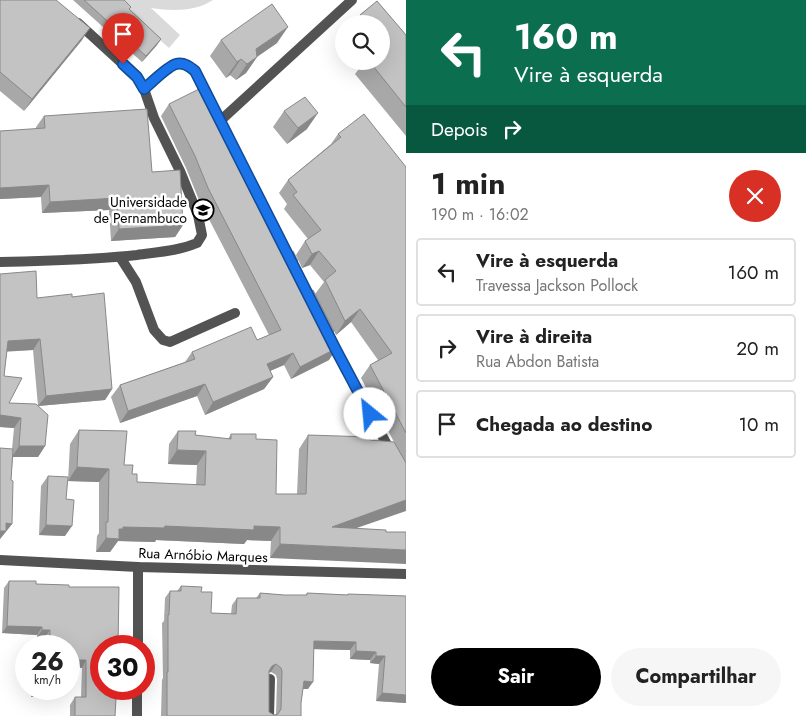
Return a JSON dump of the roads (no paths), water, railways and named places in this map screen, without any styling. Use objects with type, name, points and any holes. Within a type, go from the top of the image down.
[{"type":"street","points":[[144,89],[175,64],[188,66],[195,71],[218,117],[352,0]]},
{"type":"street","points":[[0,262],[120,257],[166,251],[188,247],[197,243],[202,235],[198,215],[180,171],[154,118],[144,89],[137,77],[67,13]]},
{"type":"street","points":[[120,257],[136,282],[154,330],[163,340],[170,342],[235,313]]},
{"type":"street","points":[[326,330],[397,464]]},
{"type":"street","name":"Rua Arnóbio Marques","points":[[0,560],[138,567],[406,574]]},
{"type":"street","points":[[138,567],[138,635]]},
{"type":"street","points":[[269,716],[270,679]]},
{"type":"street","points":[[137,716],[138,700]]},
{"type":"place","name":"Universidade de Pernambuco","points":[[203,210]]}]
